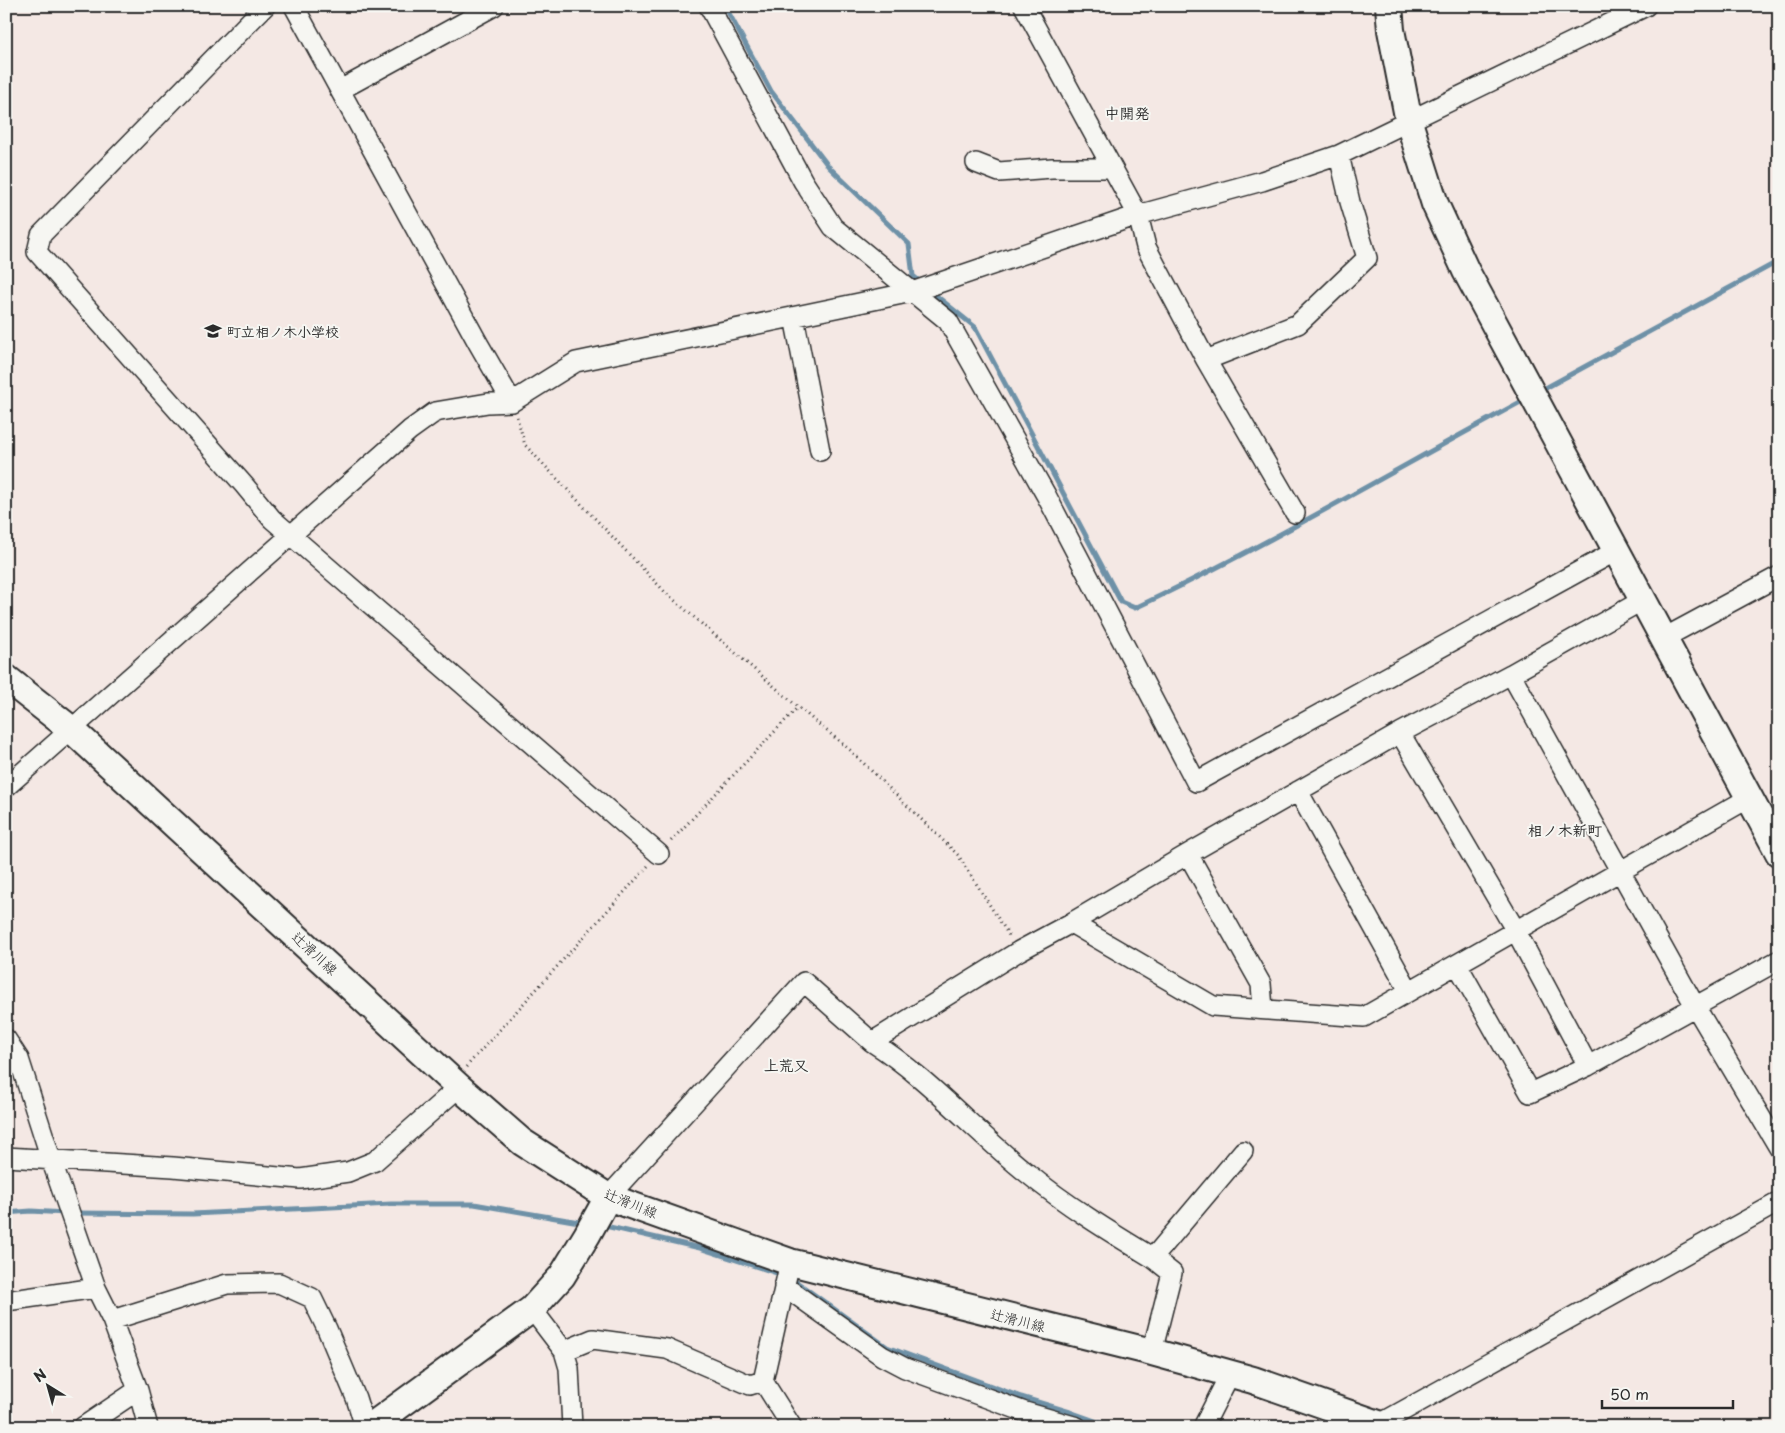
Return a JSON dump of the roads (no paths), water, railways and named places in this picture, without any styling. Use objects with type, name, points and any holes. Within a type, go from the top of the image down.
[{"type":"main road","points":[[1389,6],[1391,30],[1408,122],[1435,204],[1466,271],[1779,853]]},
{"type":"main road","name":"辻滑川線","points":[[6,678],[72,730],[459,1087],[522,1142],[608,1197],[787,1274],[1152,1352],[1263,1383],[1380,1426]]},
{"type":"main road","points":[[384,1423],[532,1309],[562,1276],[608,1197]]},
{"type":"street","points":[[265,6],[41,235],[37,252],[272,519],[659,854]]},
{"type":"street","points":[[294,6],[512,402]]},
{"type":"street","points":[[340,90],[494,6]]},
{"type":"street","points":[[709,6],[803,181],[833,227],[948,321],[1046,495],[1196,782],[1616,551]]},
{"type":"street","points":[[1024,6],[1138,215],[1146,247],[1206,360],[1295,513]]},
{"type":"street","points":[[6,787],[291,534],[410,430],[435,412],[488,403],[512,402],[576,362],[912,292],[1138,215],[1262,181],[1338,155],[1646,6]]},
{"type":"street","points":[[1206,360],[1298,324],[1367,258],[1338,155]]},
{"type":"street","points":[[976,163],[999,172],[1052,168],[1112,168]]},
{"type":"street","points":[[794,317],[820,451]]},
{"type":"street","points":[[1664,638],[1779,576]]},
{"type":"street","points":[[872,1042],[1019,951],[1071,923],[1188,854],[1400,733],[1511,674],[1643,600]]},
{"type":"street","points":[[1511,674],[1694,1006],[1779,1148]]},
{"type":"street","points":[[1400,733],[1516,931],[1588,1066]]},
{"type":"street","points":[[1298,791],[1409,991]]},
{"type":"street","points":[[1071,923],[1214,1006],[1364,1017],[1749,798]]},
{"type":"street","points":[[1188,854],[1261,984],[1263,1009]]},
{"type":"street","points":[[1457,964],[1530,1093],[1588,1066],[1779,960]]},
{"type":"street","points":[[608,1197],[804,982],[872,1042],[898,1058],[1026,1173],[1102,1228],[1153,1258],[1172,1273],[1152,1352]]},
{"type":"street","points":[[6,1039],[19,1059],[51,1159],[96,1288],[112,1320],[138,1390],[148,1427]]},
{"type":"street","points":[[6,1157],[300,1179],[348,1172],[375,1161],[459,1087]]},
{"type":"street","points":[[1153,1258],[1243,1151]]},
{"type":"street","points":[[1380,1426],[1779,1202]]},
{"type":"street","points":[[792,1427],[763,1381],[787,1274],[882,1356],[905,1368],[1025,1412],[1077,1427]]},
{"type":"street","points":[[112,1320],[227,1284],[279,1282],[312,1298],[328,1330],[365,1427]]},
{"type":"street","points":[[6,1301],[96,1288]]},
{"type":"street","points":[[532,1309],[564,1351],[569,1368],[572,1427]]},
{"type":"street","points":[[564,1351],[593,1339],[667,1349],[750,1385],[763,1381]]},
{"type":"street","points":[[1203,1427],[1230,1374]]},
{"type":"street","points":[[83,1427],[138,1390]]},
{"type":"waterway","points":[[725,6],[771,91],[829,167],[909,244],[913,276],[923,284]]},
{"type":"waterway","points":[[1540,391],[1779,261]]},
{"type":"waterway","points":[[929,290],[975,327],[1121,602],[1135,608],[1283,533],[1526,399]]},
{"type":"waterway","points":[[73,1213],[193,1214],[391,1204],[474,1204],[585,1223]]},
{"type":"waterway","points":[[6,1213],[31,1211],[65,1213]]},
{"type":"waterway","points":[[601,1225],[700,1248],[783,1275]]},
{"type":"waterway","points":[[791,1278],[887,1347],[1021,1397],[1112,1427]]},
{"type":"place","name":"町立相ノ木小学校","points":[[213,331]]},
{"type":"district","name":"中開発","points":[[1127,112]]},
{"type":"district","name":"相ノ木新町","points":[[1565,829]]},
{"type":"district","name":"上荒又","points":[[786,1064]]}]
